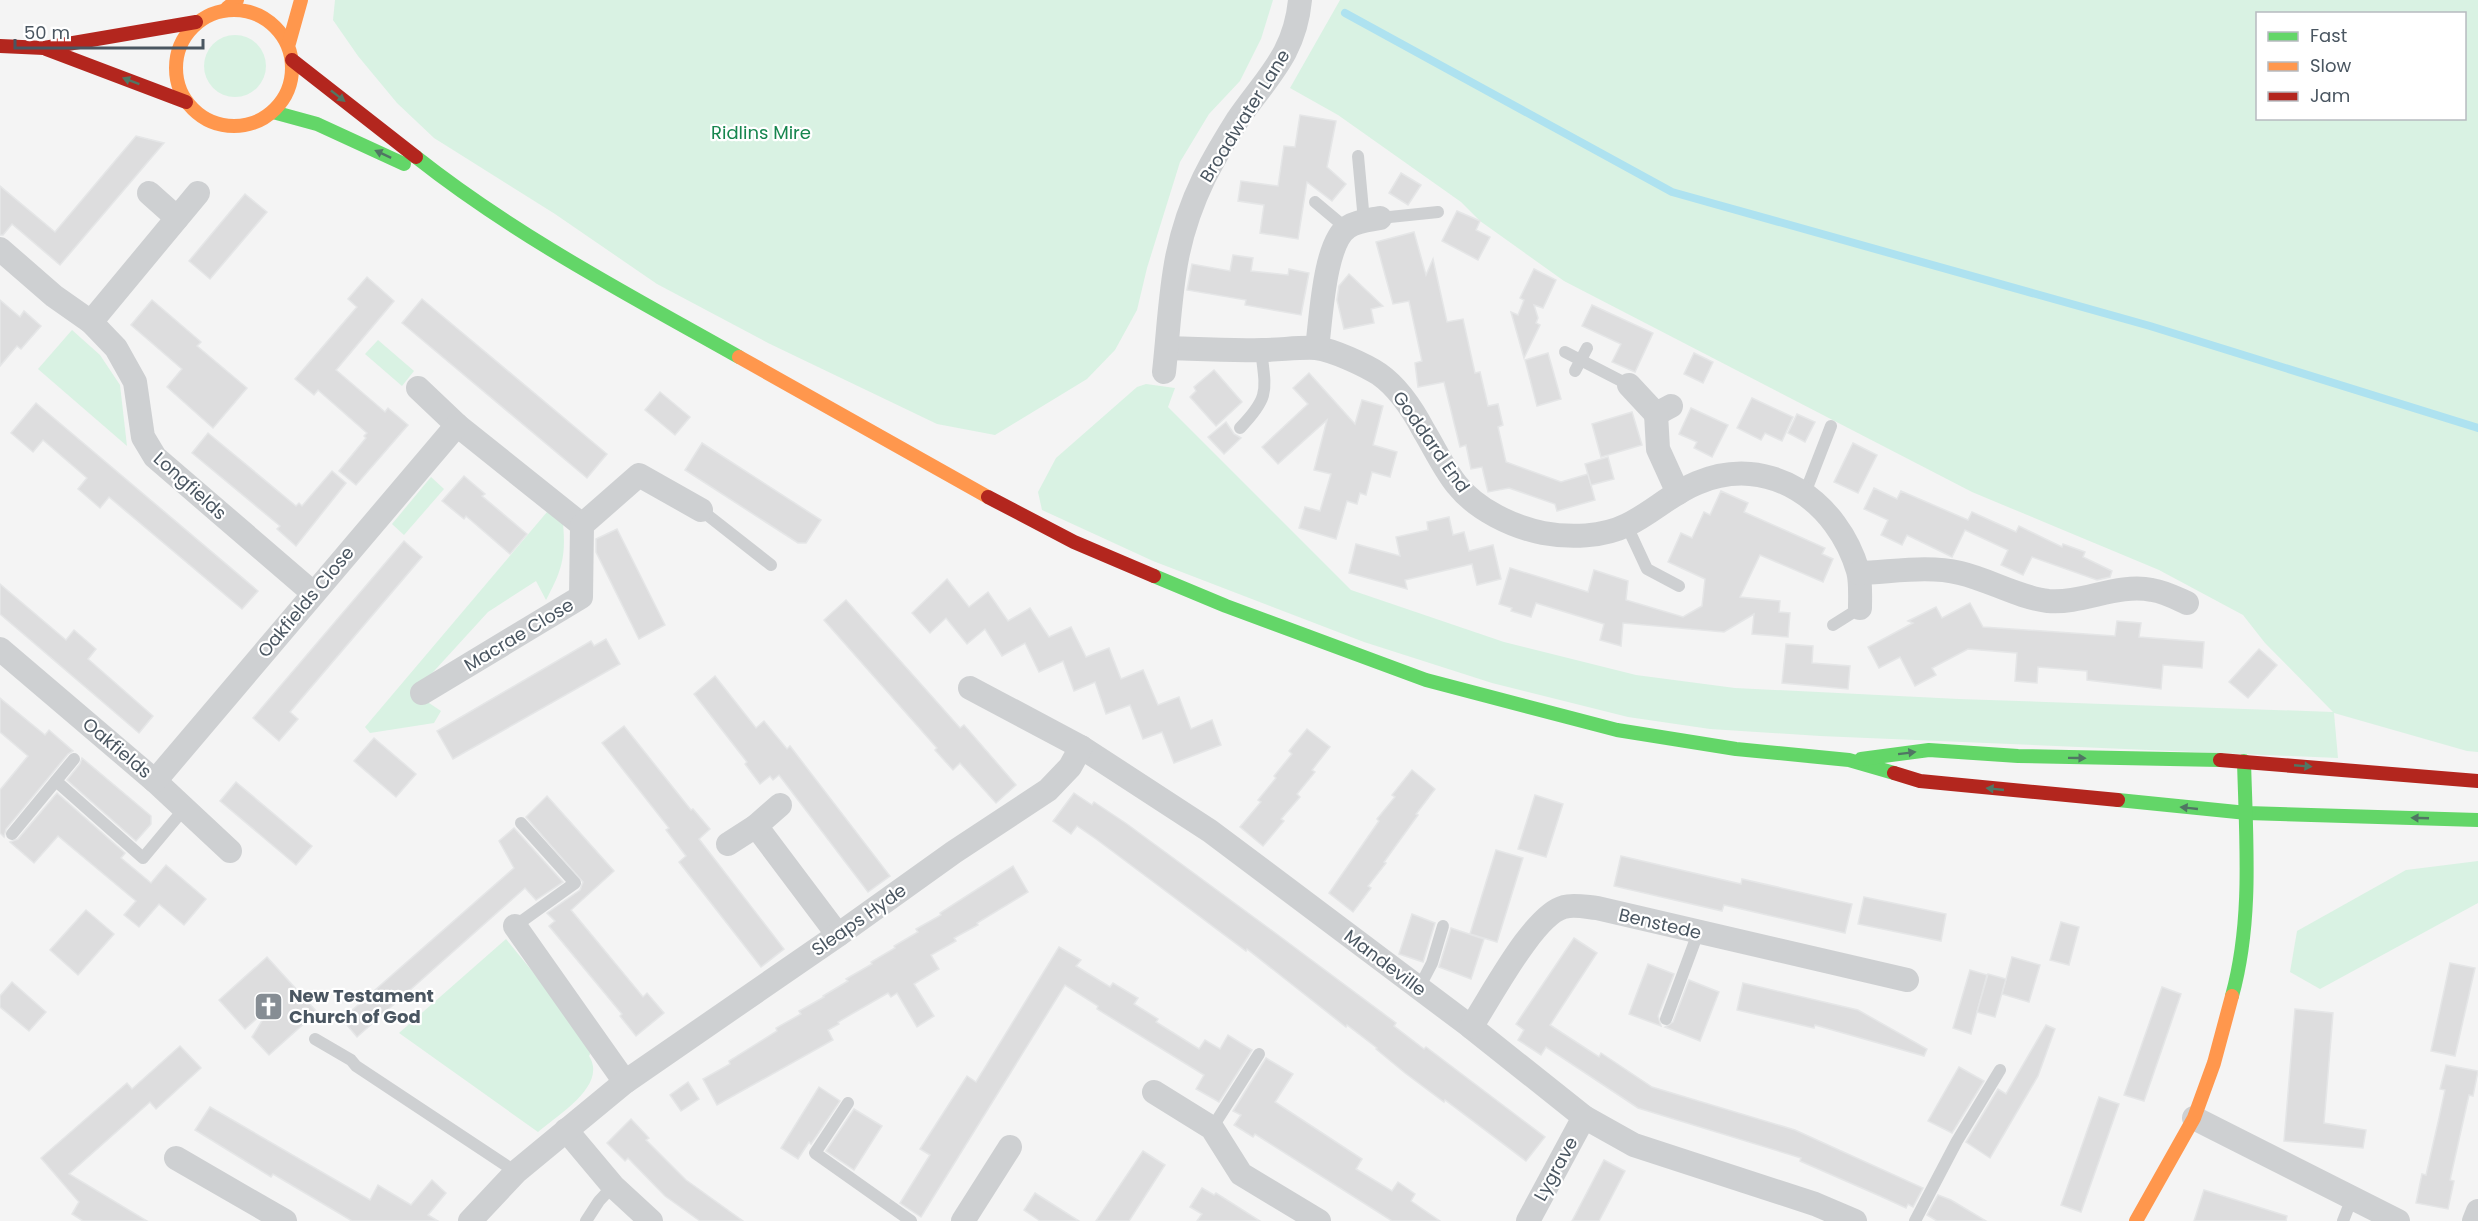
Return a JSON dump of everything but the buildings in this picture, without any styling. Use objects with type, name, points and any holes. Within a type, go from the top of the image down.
[{"type":"main road","points":[[196,22],[178,49],[176,76],[186,102],[194,111],[220,125],[249,125],[273,112],[289,88],[292,60],[289,43],[301,0]]},
{"type":"main road","points":[[0,46],[44,48],[196,22],[232,4],[271,22],[289,43]]},
{"type":"main road","points":[[44,48],[186,102]]},
{"type":"main road","points":[[292,60],[455,188],[567,260],[946,474],[987,493],[1074,542],[1226,606],[1426,680],[1617,730],[1736,749],[1848,760],[1920,781],[2247,813],[2478,820]]},
{"type":"main road","points":[[273,112],[317,124],[455,188]]},
{"type":"main road","points":[[1848,760],[1929,750],[2018,756],[2244,761],[2478,781]]},
{"type":"main road","points":[[2136,1221],[2194,1118],[2214,1063],[2238,974],[2247,887],[2244,761]]},
{"type":"street","name":"Broadwater Lane","points":[[1164,372],[1175,257],[1192,203],[1239,118],[1283,58],[1295,28],[1300,0]]},
{"type":"street","points":[[149,193],[177,218]]},
{"type":"street","points":[[91,322],[198,193]]},
{"type":"street","points":[[1317,348],[1330,261],[1338,236],[1363,222]]},
{"type":"street","name":"Longfields","points":[[0,249],[54,296],[91,322],[116,348],[135,382],[143,437],[155,457],[313,593]]},
{"type":"street","name":"Goddard End","points":[[1167,348],[1261,350],[1317,348],[1380,375],[1409,405],[1458,486],[1488,511],[1525,528],[1566,536],[1603,533],[1627,526],[1698,482],[1730,474],[1769,478],[1786,483],[1819,504],[1839,528],[1859,573],[1860,608]]},
{"type":"street","points":[[1629,385],[1663,410],[1655,433],[1658,449],[1678,493]]},
{"type":"street","points":[[418,388],[457,425],[582,525],[639,475],[700,510]]},
{"type":"street","name":"Oakfields Close","points":[[155,781],[457,425]]},
{"type":"street","name":"Macrae Close","points":[[422,693],[581,597],[582,525]]},
{"type":"street","points":[[1859,573],[1946,570],[1962,573],[2035,599],[2068,602],[2136,588],[2168,594],[2187,603]]},
{"type":"street","name":"Oakfields","points":[[0,649],[155,781],[230,851]]},
{"type":"street","name":"Mandeville","points":[[970,688],[1081,747],[1210,831],[1419,988],[1584,1117],[1634,1144],[1811,1212],[1855,1221]]},
{"type":"street","name":"Sleaps Hyde","points":[[470,1221],[516,1172],[625,1082],[954,852],[1048,790],[1063,776],[1081,747]]},
{"type":"street","points":[[728,844],[756,826],[780,805]]},
{"type":"street","points":[[756,826],[838,935]]},
{"type":"street","name":"Benstede","points":[[1471,1028],[1535,928],[1550,914],[1564,907],[1597,908],[1907,980]]},
{"type":"street","points":[[515,926],[625,1082]]},
{"type":"street","points":[[1154,1092],[1212,1128],[1241,1174],[1319,1221]]},
{"type":"street","name":"Lygrave","points":[[1528,1221],[1584,1117]]},
{"type":"street","points":[[2194,1118],[2398,1221]]},
{"type":"street","points":[[566,1130],[613,1186],[651,1221]]},
{"type":"street","points":[[963,1221],[1010,1147]]},
{"type":"street","points":[[176,1158],[285,1221]]},
{"type":"street","points":[[2474,1221],[2478,1211]]},
{"type":"lane","points":[[1358,156],[1363,222]]},
{"type":"lane","points":[[1315,202],[1363,222],[1438,212]]},
{"type":"lane","points":[[1578,366],[1587,348]]},
{"type":"lane","points":[[1240,428],[1260,406],[1264,397],[1266,388],[1261,350]]},
{"type":"lane","points":[[1565,352],[1578,366],[1629,385]]},
{"type":"lane","points":[[1805,493],[1831,426]]},
{"type":"lane","points":[[700,510],[771,565]]},
{"type":"lane","points":[[1627,526],[1647,569],[1679,586]]},
{"type":"lane","points":[[1833,625],[1860,608]]},
{"type":"lane","points":[[12,834],[74,759]]},
{"type":"lane","points":[[56,781],[143,858],[184,809]]},
{"type":"lane","points":[[515,926],[575,883],[521,823]]},
{"type":"lane","points":[[1419,988],[1429,972],[1443,926]]},
{"type":"lane","points":[[1666,1019],[1698,933]]},
{"type":"lane","points":[[315,1039],[351,1060],[356,1066],[516,1172]]},
{"type":"lane","points":[[1212,1128],[1259,1054]]},
{"type":"lane","points":[[1915,1221],[1957,1141],[2000,1070]]},
{"type":"lane","points":[[848,1103],[815,1153],[911,1221]]},
{"type":"lane","points":[[586,1221],[599,1201],[613,1186]]},
{"type":"lane","points":[[2343,1221],[2352,1198]]},
{"type":"green space","name":"Ridlins Mire","points":[[335,0],[1273,0],[1261,39],[1240,81],[1209,114],[1180,162],[1147,268],[1137,310],[1115,350],[1087,379],[995,435],[937,424],[768,343],[657,284],[555,214],[434,138],[397,103],[358,56],[333,20]]},
{"type":"green space","points":[[1340,0],[2478,0],[2478,752],[2467,751],[2334,713],[2338,758],[1820,736],[1710,729],[1628,717],[1492,683],[1364,642],[1153,561],[1042,510],[1038,492],[1056,458],[1137,387],[1146,384],[1175,388],[1168,407],[1351,590],[1504,642],[1636,675],[1735,688],[1959,699],[2333,712],[2265,643],[2243,615],[2159,570],[1972,492],[1564,281],[1480,221],[1461,202],[1338,115],[1290,88]]},
{"type":"green space","points":[[235,35],[257,44],[266,66],[257,88],[235,97],[213,88],[204,66],[213,44]]},
{"type":"green space","points":[[72,330],[100,355],[120,385],[127,446],[38,369]]},
{"type":"green space","points":[[378,340],[414,371],[402,386],[365,354]]},
{"type":"green space","points":[[431,477],[444,489],[404,535],[392,524]]},
{"type":"green space","points":[[547,512],[563,523],[564,545],[562,563],[546,600],[536,581],[488,612],[414,693],[441,711],[434,723],[370,733],[365,727]]},
{"type":"green space","points":[[2478,861],[2478,903],[2320,989],[2290,972],[2297,931],[2406,870]]},
{"type":"green space","points":[[506,939],[594,1047],[589,1056],[593,1067],[592,1078],[586,1088],[568,1108],[538,1132],[399,1033]]},
{"type":"waterway","points":[[1345,13],[1672,192],[2150,326],[2478,428]]},
{"type":"traffic: fast","points":[[273,112],[317,124],[404,164]]},
{"type":"traffic: fast","points":[[416,157],[454,186],[533,239],[739,357]]},
{"type":"traffic: fast","points":[[1154,576],[1226,606],[1426,680],[1617,730],[1736,749],[1849,760],[1894,773]]},
{"type":"traffic: fast","points":[[1861,759],[1929,750],[2018,756],[2220,760]]},
{"type":"traffic: fast","points":[[2232,996],[2239,967],[2246,909],[2244,761]]},
{"type":"traffic: fast","points":[[2118,800],[2247,813],[2478,820]]},
{"type":"traffic: slow","points":[[227,8],[237,0]]},
{"type":"traffic: slow","points":[[289,43],[301,0]]},
{"type":"traffic: slow","points":[[234,10],[256,14],[275,27],[288,46],[292,68],[288,90],[275,109],[256,122],[234,126],[212,122],[193,109],[180,90],[176,68],[180,46],[193,27],[212,14],[234,10]]},
{"type":"traffic: slow","points":[[739,357],[988,497]]},
{"type":"traffic: slow","points":[[2136,1221],[2194,1118],[2214,1063],[2232,996]]},
{"type":"traffic: jam","points":[[0,46],[44,48],[196,22]]},
{"type":"traffic: jam","points":[[46,49],[186,102]]},
{"type":"traffic: jam","points":[[292,60],[416,157]]},
{"type":"traffic: jam","points":[[988,497],[1074,542],[1154,576]]},
{"type":"traffic: jam","points":[[2220,760],[2478,781]]},
{"type":"traffic: jam","points":[[1894,773],[1920,781],[2118,800]]},
{"type":"place","name":"New Testament Church of God","points":[[268,1006]]}]
